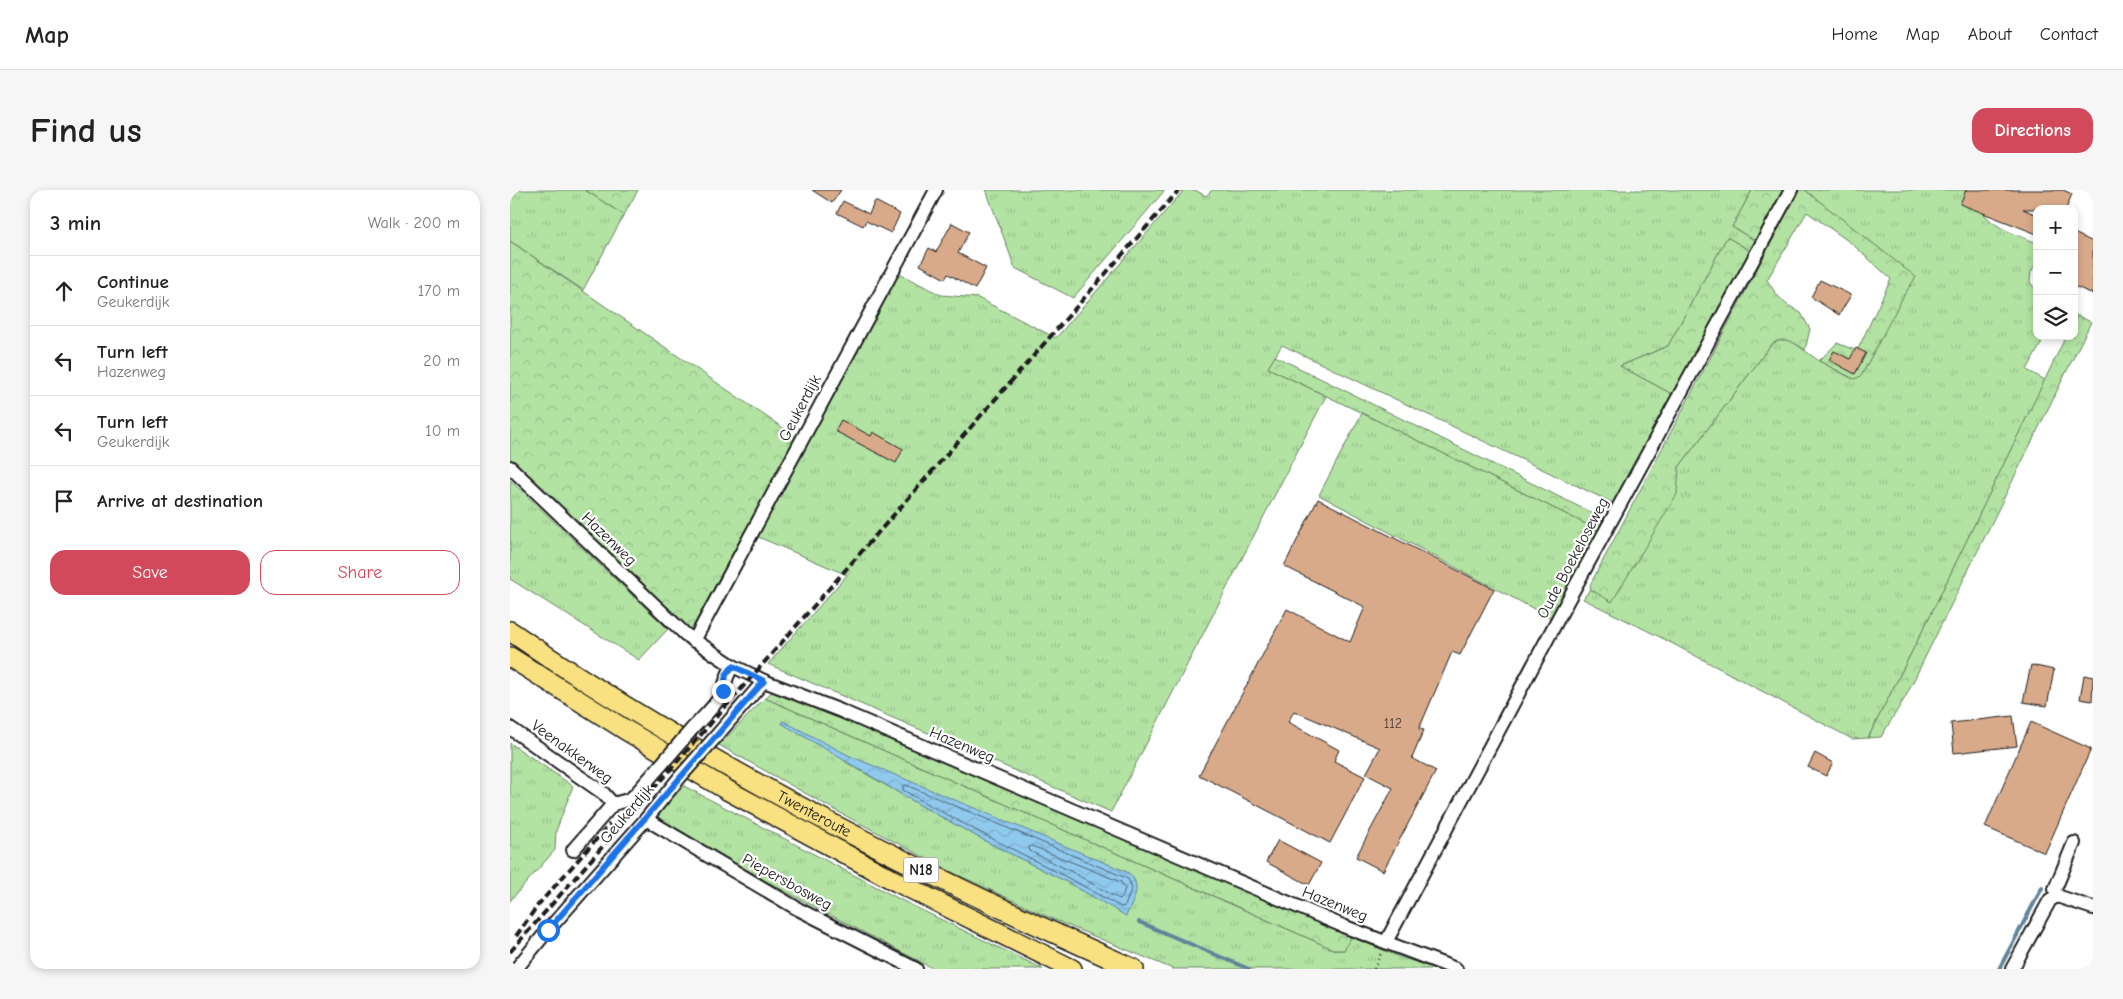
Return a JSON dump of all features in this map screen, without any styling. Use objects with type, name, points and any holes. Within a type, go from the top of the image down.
[{"type":"highway","name":"Twenteroute","points":[[510,631],[634,712],[819,817],[960,889],[1134,969]]},
{"type":"highway","name":"Twenteroute","points":[[510,657],[624,729],[727,790],[897,882],[1072,969]]},
{"type":"street","name":"Geukerdijk","points":[[694,641],[936,190]]},
{"type":"street","name":"Oude Boekeloseweg","points":[[1386,942],[1791,190]]},
{"type":"street","name":"Hazenweg","points":[[510,467],[694,641],[733,666],[764,681],[841,711],[1334,922],[1456,969]]},
{"type":"street","name":"Geukerdijk","points":[[573,850],[613,804],[628,800],[634,796],[661,765],[719,698],[723,691],[726,675],[733,666]]},
{"type":"street","name":"Geukerdijk","points":[[516,969],[646,819],[680,776],[764,681]]},
{"type":"street","name":"Veenakkerweg","points":[[510,728],[603,793],[613,804]]},
{"type":"street","name":"Piepersbosweg","points":[[646,819],[798,909],[916,969]]},
{"type":"street","points":[[2058,896],[2055,889],[2074,842]]},
{"type":"street","points":[[2012,969],[2050,900],[2058,896],[2093,908]]},
{"type":"path","points":[[1374,969],[1386,942]]},
{"type":"green space","points":[[510,190],[585,190],[624,215],[583,290],[510,241]]},
{"type":"green space","points":[[585,190],[638,190],[624,215]]},
{"type":"green space","points":[[986,190],[1165,190],[1073,298],[1015,268]]},
{"type":"green space","points":[[1184,190],[1195,190],[1206,196],[1212,190],[1752,190],[1732,227],[1756,241],[1750,251],[1727,237],[1668,346],[1620,366],[1674,395],[1615,504],[1282,345],[1268,368],[1326,396],[1111,812],[768,664],[847,575],[756,536],[898,273],[941,295],[978,298],[1056,338]]},
{"type":"green space","points":[[1752,190],[1783,190],[1756,241],[1732,227]]},
{"type":"green space","points":[[1799,190],[1805,190],[1916,277],[1904,295],[1861,376],[1854,379],[1819,361],[1837,343],[1857,351],[1891,279],[1851,243],[1807,212],[1767,280],[1786,304],[1801,313],[1810,329],[1805,350],[1793,342],[1784,340],[1771,345],[1679,467],[1677,494],[1612,602],[1590,589],[1591,583]]},
{"type":"green space","points":[[1805,190],[1964,190],[1973,196],[1984,214],[1995,224],[2033,241],[2033,268],[2030,282],[2033,286],[2033,340],[2043,340],[2027,370],[2045,380],[1930,616],[1868,738],[1852,739],[1662,638],[1583,599],[1590,589],[1612,601],[1676,493],[1679,467],[1771,345],[1783,339],[1793,342],[1819,361],[1853,379],[1915,277]]},
{"type":"green space","points":[[1727,237],[1750,251],[1674,395],[1620,366],[1668,346]]},
{"type":"green space","points":[[510,241],[796,437],[691,630],[688,631],[510,463]]},
{"type":"green space","points":[[2078,316],[2091,322],[1906,696],[1881,737],[1868,738],[1930,616],[2064,340],[2078,340]]},
{"type":"green space","points":[[1275,356],[1604,519],[1607,523],[1602,532],[1268,368]]},
{"type":"green space","points":[[1362,413],[1602,532],[1566,598],[1551,618],[1319,495]]},
{"type":"green space","points":[[510,480],[668,629],[639,660],[510,579]]},
{"type":"green space","points":[[772,692],[923,749],[1351,937],[1344,950],[1335,950],[765,698]]},
{"type":"green space","points":[[765,698],[1335,950],[1344,950],[1351,937],[1436,969],[1173,969],[1055,920],[956,874],[846,816],[719,745]],"holes":[[[829,747],[994,818],[1127,872],[1132,876],[1136,887],[1134,898],[1126,915],[925,808],[847,763]]]},
{"type":"green space","points":[[510,743],[573,786],[556,831],[555,850],[510,901]]},
{"type":"green space","points":[[684,786],[907,903],[1043,969],[934,969],[700,847],[660,824],[657,818],[660,811]]},
{"type":"water","points":[[783,721],[850,756],[1127,872],[1135,882],[1136,893],[1126,916],[1067,882],[925,808],[781,723]]},
{"type":"building","points":[[812,190],[841,190],[832,203]]},
{"type":"building","points":[[1966,190],[2063,190],[2072,194],[2068,205],[2033,205],[2033,209],[2023,209],[2033,213],[2033,232],[1960,204]]},
{"type":"building","points":[[843,201],[869,214],[875,201],[900,214],[891,233],[866,221],[863,226],[837,213]]},
{"type":"building","points":[[952,223],[969,232],[958,253],[986,268],[975,289],[948,274],[945,279],[920,265],[929,248],[936,252]]},
{"type":"building","points":[[2078,235],[2093,242],[2093,294],[2078,288]]},
{"type":"building","points":[[1820,280],[1851,295],[1839,315],[1811,297]]},
{"type":"building","points":[[1856,348],[1866,353],[1855,374],[1829,360],[1834,351],[1850,359]]},
{"type":"building","points":[[841,420],[871,436],[873,432],[903,449],[896,463],[835,431]]},
{"type":"building","points":[[1318,499],[1494,589],[1460,655],[1452,652],[1419,729],[1424,730],[1412,758],[1436,771],[1383,871],[1356,857],[1393,788],[1366,774],[1380,748],[1294,711],[1288,722],[1339,750],[1334,761],[1365,777],[1330,843],[1199,775],[1287,609],[1350,642],[1365,607],[1284,566]]},
{"type":"building","points":[[2031,665],[2054,670],[2047,706],[2023,702]]},
{"type":"building","points":[[2084,675],[2093,677],[2092,701],[2080,699]]},
{"type":"building","points":[[2013,716],[2017,746],[1954,753],[1951,723]]},
{"type":"building","points":[[2031,722],[2091,749],[2045,853],[1985,827]]},
{"type":"building","points":[[1815,753],[1833,763],[1826,776],[1808,767]]},
{"type":"building","points":[[1278,840],[1321,863],[1309,885],[1266,862]]},
{"type":"waterway","points":[[1999,969],[2042,888]]},
{"type":"waterway","points":[[1139,922],[1249,969]]},
{"type":"railway","points":[[510,952],[1179,190]]},
{"type":"railway","points":[[516,936],[538,905],[610,824]]},
{"type":"route","points":[[548,930],[764,681],[733,666],[726,675],[723,691]]}]
